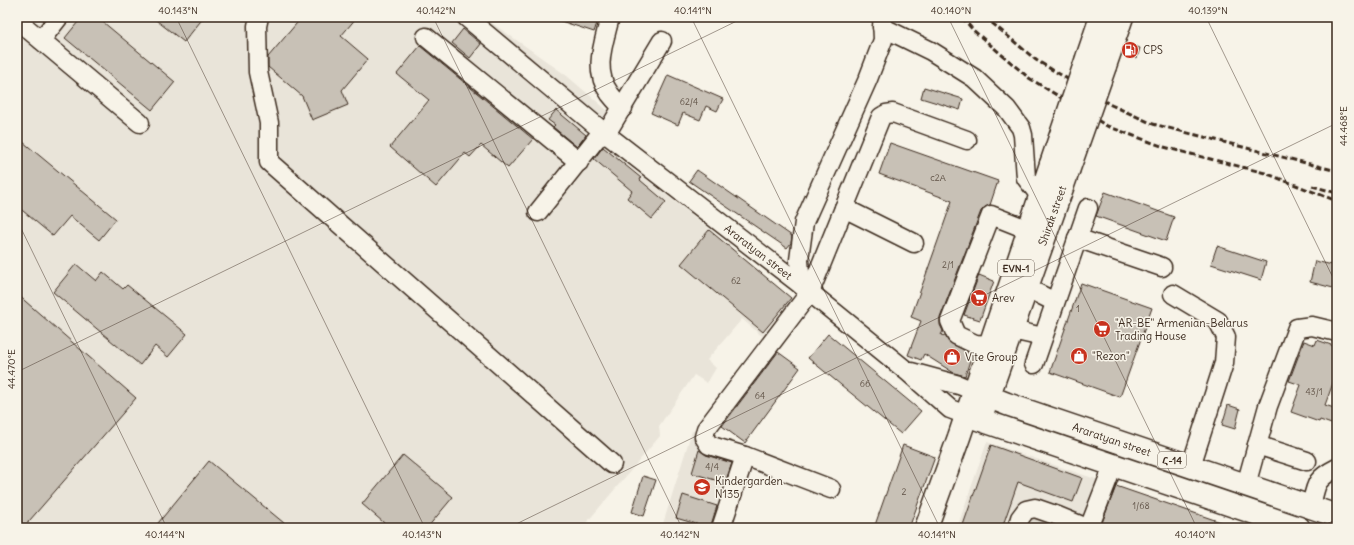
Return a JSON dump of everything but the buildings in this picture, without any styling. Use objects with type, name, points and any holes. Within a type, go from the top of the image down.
[{"type":"main road","name":"Shirak street","points":[[1096,62],[1101,17]]},
{"type":"main road","name":"Shirak street","points":[[941,528],[981,394],[1012,330],[1027,288],[1060,167],[1096,62],[1122,17]]},
{"type":"main road","name":"Shirak street","points":[[981,394],[990,345],[1040,196],[1060,167]]},
{"type":"main road","name":"Araratyan street","points":[[981,394],[1337,516]]},
{"type":"main road","name":"Shirak street","points":[[926,528],[973,418]]},
{"type":"main road","name":"Araratyan street","points":[[973,418],[1299,528]]},
{"type":"street","points":[[41,40],[59,17]]},
{"type":"street","points":[[259,17],[257,26],[258,72],[269,123],[269,162],[612,464]]},
{"type":"street","name":"Araratyan street","points":[[466,17],[606,134],[805,289],[908,372],[950,410],[973,418]]},
{"type":"street","points":[[610,17],[599,62],[601,76],[609,94],[623,108]]},
{"type":"street","points":[[17,20],[140,123]]},
{"type":"street","points":[[882,22],[932,51],[974,78],[1007,109],[1021,128],[1023,135],[1026,178],[1040,196]]},
{"type":"street","points":[[805,289],[799,260],[804,222],[870,73],[883,40],[882,22]]},
{"type":"street","points":[[426,37],[579,162]]},
{"type":"street","points":[[538,212],[598,138],[606,134],[662,41]]},
{"type":"street","points":[[831,489],[745,456],[709,445],[704,437],[706,429],[805,289],[844,208],[881,117],[886,114],[894,113],[967,140]]},
{"type":"street","points":[[844,208],[914,243]]},
{"type":"street","points":[[1034,364],[1088,208]]},
{"type":"street","points":[[990,345],[975,344],[956,335],[950,321],[991,215],[1029,230]]},
{"type":"street","points":[[1077,238],[1162,266]]},
{"type":"street","points":[[1027,288],[1055,302]]},
{"type":"street","points":[[1173,294],[1218,321],[1226,337],[1224,363],[1191,466]]},
{"type":"street","points":[[1246,485],[1268,406],[1297,328],[1312,326],[1337,332]]},
{"type":"street","points":[[1012,330],[1043,337]]},
{"type":"street","name":"Araratyan street","points":[[908,372],[959,385],[981,394]]},
{"type":"street","points":[[1257,445],[1307,461]]},
{"type":"street","points":[[721,528],[745,456]]},
{"type":"street","points":[[1017,528],[1020,518],[1026,510],[1035,508],[1088,528],[1113,466]]},
{"type":"street","points":[[1311,507],[1316,484],[1325,474],[1337,468]]},
{"type":"shaded area","points":[[17,17],[483,17],[567,76],[608,111],[592,131],[602,145],[710,229],[793,299],[762,336],[742,319],[707,360],[716,368],[707,383],[694,375],[659,426],[660,436],[582,528],[17,528]]},
{"type":"shaded area","name":"Kindergarden N135","points":[[692,431],[742,447],[716,528],[662,527]]},
{"type":"shaded area","points":[[987,442],[1240,528],[957,528]]},
{"type":"shaded area","points":[[1026,515],[1066,528],[1022,528]]},
{"type":"railway","points":[[962,17],[973,30],[1029,78],[1107,126],[1164,147],[1265,173],[1337,201]]},
{"type":"railway","points":[[985,17],[1036,60],[1111,105],[1153,124],[1337,171]]},
{"type":"railway","points":[[1312,186],[1337,193]]},
{"type":"place","name":"CPS","points":[[1130,50]]},
{"type":"place","name":"Arev","points":[[979,298]]},
{"type":"place","name":"\"AR-BE\" Armenian-Belarus Trading House","points":[[1102,329]]},
{"type":"place","name":"\"Rezon\"","points":[[1079,356]]},
{"type":"place","name":"Vite Group","points":[[952,357]]},
{"type":"place","name":"Kindergarden N135","points":[[702,487]]}]
